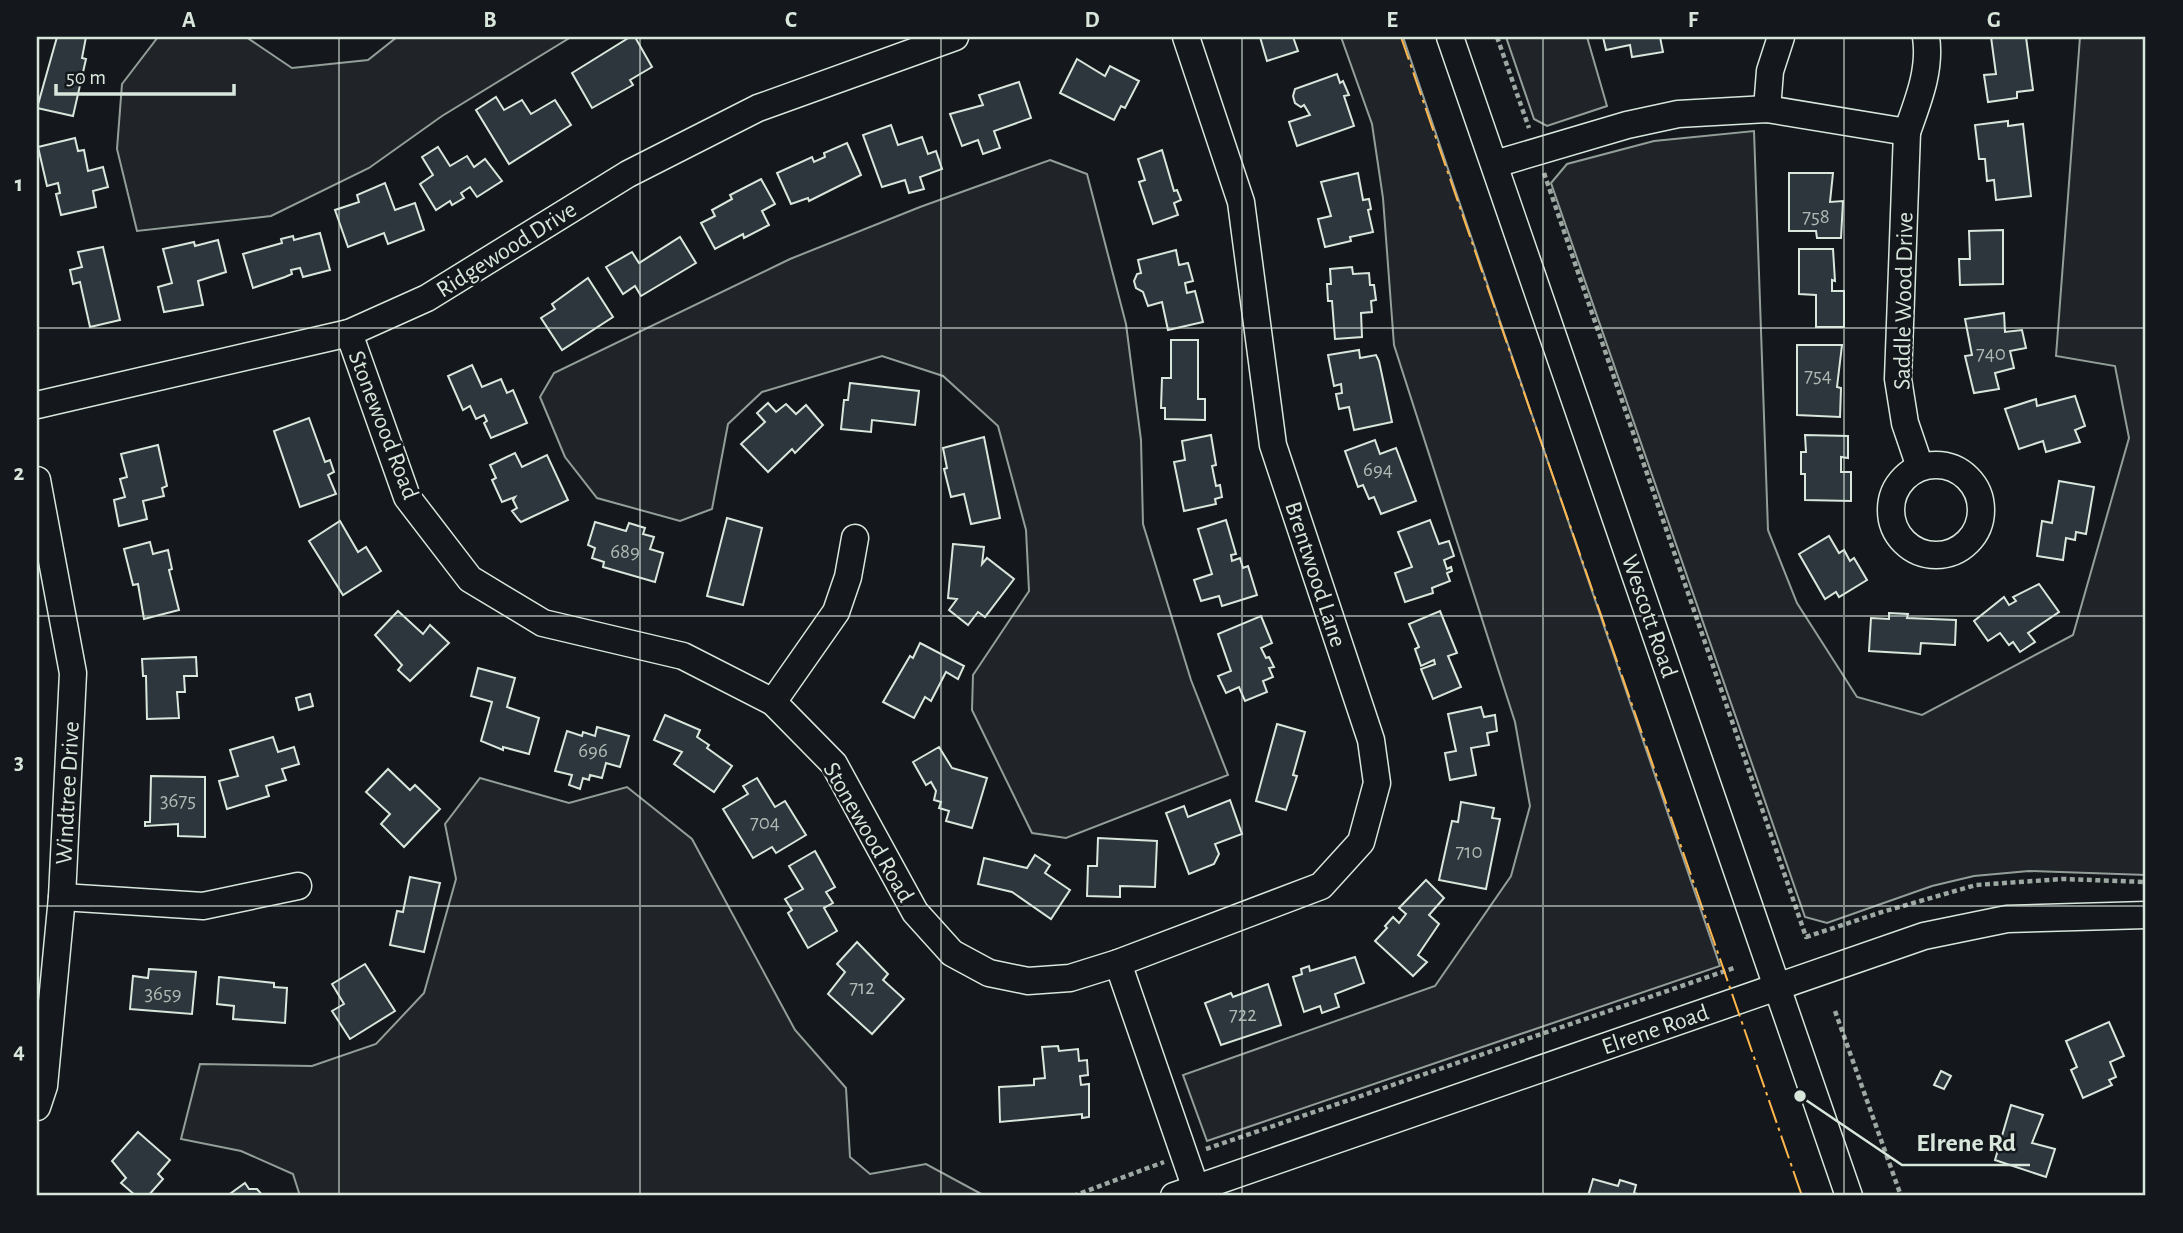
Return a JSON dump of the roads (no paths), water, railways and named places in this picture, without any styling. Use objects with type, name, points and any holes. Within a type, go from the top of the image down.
[{"type":"street","name":"Ridgewood Drive","points":[[37,405],[349,333],[427,298],[628,174],[758,108],[955,37]]},
{"type":"street","name":"Brentwood Lane","points":[[1118,963],[1321,886],[1361,842],[1377,783],[1371,740],[1273,444],[1241,202],[1186,37]]},
{"type":"street","name":"Wescott Road","points":[[1450,37],[1849,1196]]},
{"type":"street","points":[[1767,109],[1770,71],[1781,37]]},
{"type":"street","name":"Saddle Wood Drive","points":[[1920,467],[1905,423],[1898,379],[1907,132],[1921,94],[1928,52],[1926,37]]},
{"type":"street","points":[[1495,164],[1627,125],[1678,114],[1767,109],[1907,132]]},
{"type":"street","name":"Stonewood Road","points":[[349,333],[407,498],[470,579],[543,623],[683,656],[773,702],[834,765],[915,912],[952,953],[989,973],[1028,981],[1070,978],[1118,963]]},
{"type":"street","name":"Windtree Drive","points":[[37,480],[73,673],[62,897],[44,1086],[37,1107]]},
{"type":"street","points":[[773,702],[836,612],[848,577],[855,538]]},
{"type":"street","points":[[62,897],[203,906],[298,886]]},
{"type":"street","name":"Elrene Road","points":[[1185,1192],[1924,936],[2007,919],[2146,915]]},
{"type":"street","points":[[1118,963],[1185,1156],[1185,1192]]},
{"type":"place","name":"Elrene Rd","points":[[1800,1096]]}]
